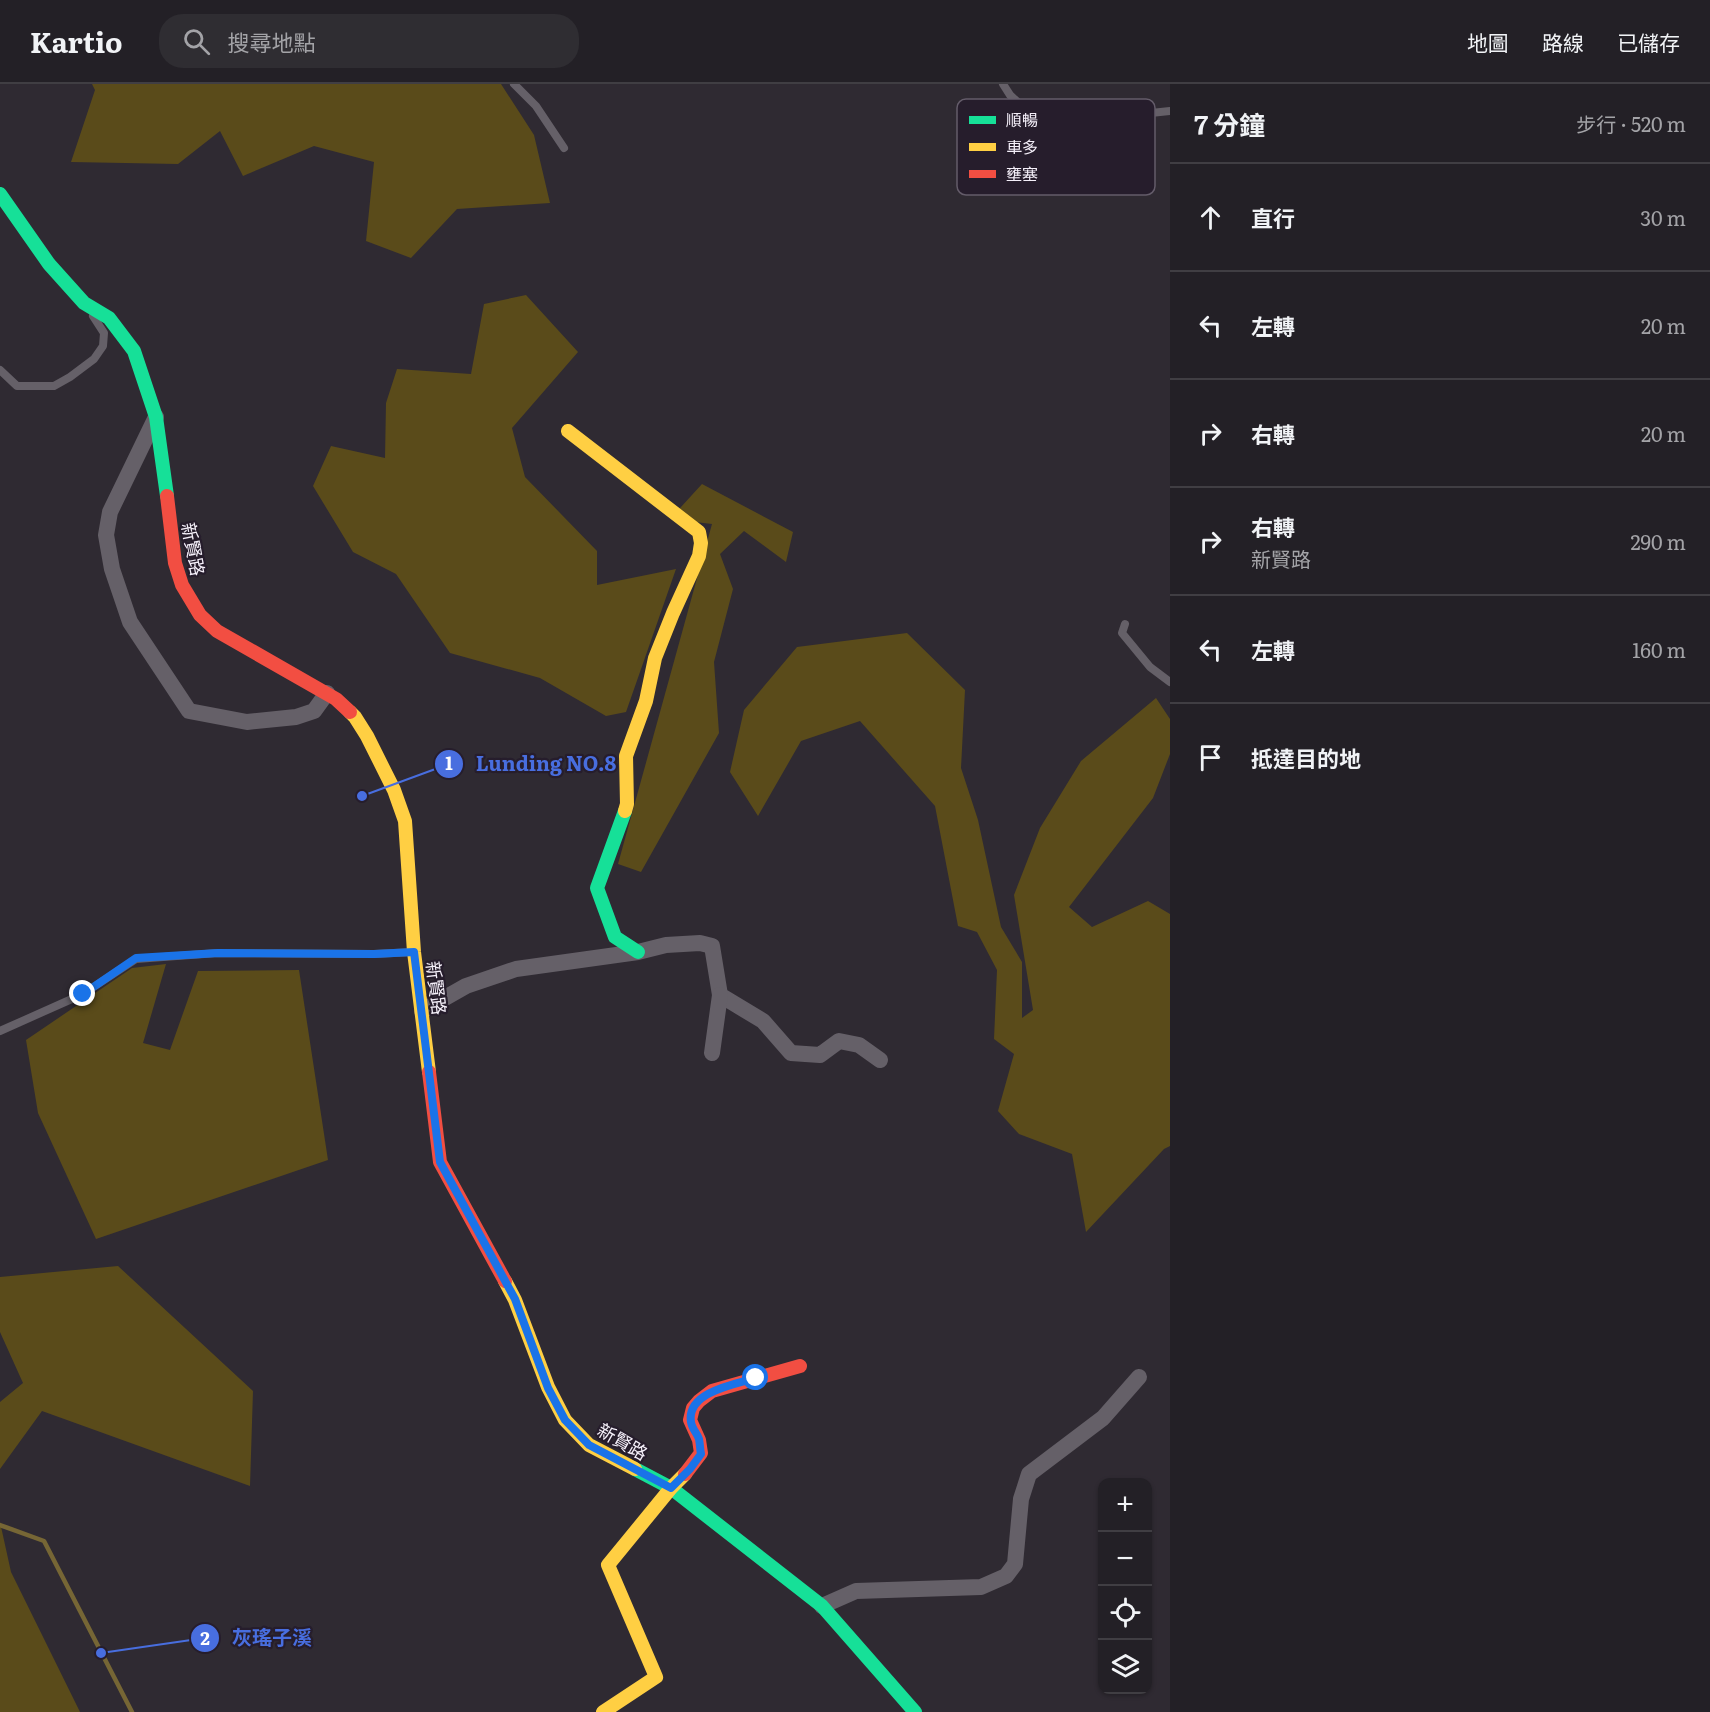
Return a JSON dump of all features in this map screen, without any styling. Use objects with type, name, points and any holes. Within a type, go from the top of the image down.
[{"type":"street","name":"新賢路","points":[[0,194],[49,264],[84,303],[109,318],[134,351],[156,417],[175,563],[182,585],[200,615],[217,631],[336,699],[355,717],[382,763],[405,821],[414,952],[440,1162],[515,1299],[548,1388],[565,1420],[589,1445],[671,1488],[822,1606],[915,1712]]},
{"type":"street","points":[[156,417],[110,512],[106,535],[112,569],[130,622],[189,711],[247,722],[296,717],[314,711],[327,693]]},
{"type":"street","points":[[568,431],[699,532],[701,543],[699,556],[655,658],[646,701],[626,756],[627,804],[597,888],[615,937],[638,952]]},
{"type":"street","points":[[422,1011],[466,986],[516,969],[638,952],[666,945],[700,943],[712,946],[720,995],[712,1053]]},
{"type":"street","points":[[720,995],[763,1021],[791,1053],[820,1055],[839,1041],[859,1045],[880,1060]]},
{"type":"street","points":[[603,1712],[656,1677],[608,1565],[701,1454],[699,1440],[690,1420],[693,1408],[712,1391],[800,1366]]},
{"type":"street","points":[[822,1606],[856,1591],[981,1587],[1005,1576],[1015,1564],[1020,1499],[1029,1474],[1103,1418],[1139,1377]]},
{"type":"lane","points":[[514,84],[536,106],[564,148]]},
{"type":"lane","points":[[1003,84],[1014,99]]},
{"type":"lane","points":[[1155,113],[1170,111]]},
{"type":"lane","points":[[0,370],[17,386],[54,386],[94,359],[104,346],[104,333],[84,303]]},
{"type":"lane","points":[[1125,624],[1122,633],[1150,667],[1170,682]]},
{"type":"lane","points":[[0,1031],[83,994],[136,958],[218,953],[414,952]]},
{"type":"shaded area","points":[[92,84],[501,84],[534,135],[550,203],[457,209],[411,258],[366,241],[374,162],[314,146],[243,176],[220,131],[178,164],[71,162],[95,90]]},
{"type":"shaded area","points":[[526,295],[578,352],[512,428],[525,477],[597,551],[597,585],[676,569],[626,712],[606,716],[540,678],[450,653],[396,574],[353,552],[313,486],[331,446],[385,458],[386,403],[397,369],[471,374],[484,304]]},
{"type":"shaded area","points":[[702,484],[793,532],[786,562],[744,531],[720,554],[733,589],[714,662],[719,733],[641,872],[618,864],[712,524],[670,519]]},
{"type":"shaded area","points":[[907,633],[965,690],[961,768],[978,820],[1001,927],[1022,962],[1022,1018],[1033,1010],[1014,895],[1040,828],[1081,761],[1156,698],[1170,719],[1170,754],[1153,798],[1069,907],[1092,927],[1148,901],[1170,914],[1170,1146],[1164,1149],[1086,1232],[1072,1154],[1019,1134],[998,1111],[1014,1054],[994,1039],[997,970],[977,932],[958,926],[935,806],[860,721],[801,741],[758,816],[730,772],[744,710],[797,647]]},
{"type":"shaded area","points":[[166,964],[143,1043],[170,1050],[198,971],[299,970],[328,1160],[96,1239],[38,1113],[26,1040],[132,968]]},
{"type":"shaded area","points":[[118,1266],[253,1391],[250,1486],[42,1411],[0,1469],[0,1402],[23,1383],[0,1332],[0,1277]]},
{"type":"shaded area","points":[[0,1522],[11,1572],[80,1712],[0,1712]]},
{"type":"waterway","points":[[0,1525],[44,1541],[132,1712]]},
{"type":"traffic: fast","points":[[0,194],[49,264],[84,303],[109,318],[134,351],[156,417],[167,496]]},
{"type":"traffic: fast","points":[[625,811],[597,888],[615,937],[638,952]]},
{"type":"traffic: fast","points":[[635,1469],[671,1488],[822,1606],[915,1712]]},
{"type":"traffic: slow","points":[[568,431],[699,532],[701,543],[699,556],[655,658],[646,701],[626,756],[627,804],[625,811]]},
{"type":"traffic: slow","points":[[350,712],[367,736],[394,790],[405,821],[414,952],[429,1072]]},
{"type":"traffic: slow","points":[[505,1281],[515,1300],[548,1387],[565,1420],[589,1445],[635,1469]]},
{"type":"traffic: slow","points":[[603,1712],[656,1677],[608,1565],[685,1474]]},
{"type":"traffic: jam","points":[[167,496],[175,563],[182,585],[200,615],[217,631],[336,699],[350,712]]},
{"type":"traffic: jam","points":[[429,1072],[440,1162],[505,1281]]},
{"type":"traffic: jam","points":[[685,1474],[701,1453],[699,1440],[690,1420],[693,1408],[699,1401],[712,1391],[800,1366]]},
{"type":"place","name":"Lunding NO.8","points":[[362,796]]},
{"type":"place","name":"灰瑤子溪","points":[[101,1653]]},
{"type":"route","points":[[83,994],[136,958],[218,953],[414,952],[440,1162],[515,1299],[548,1388],[565,1420],[589,1445],[671,1488],[701,1454],[699,1440],[690,1420],[693,1408],[712,1391],[756,1378]]}]
